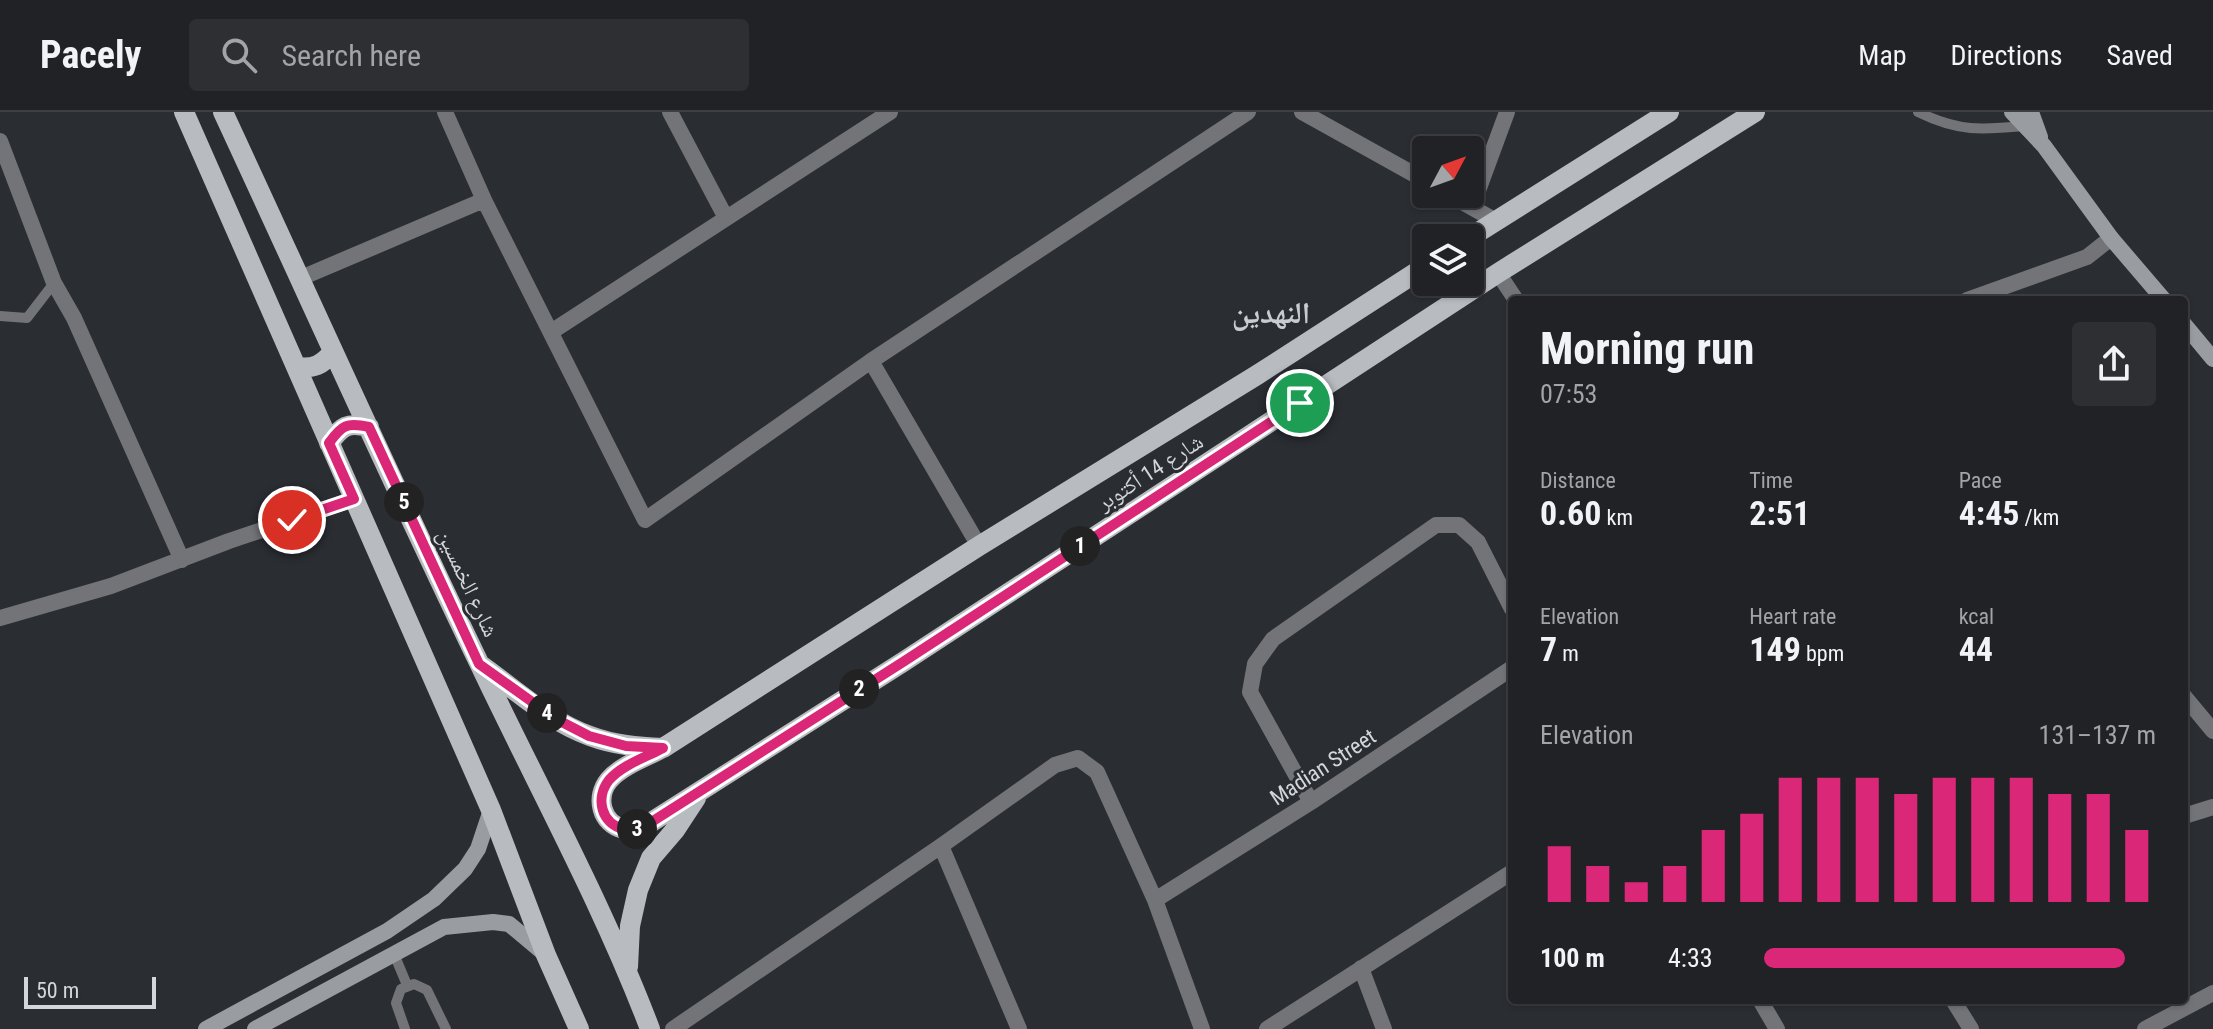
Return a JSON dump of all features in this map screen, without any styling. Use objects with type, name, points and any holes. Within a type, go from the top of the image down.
[{"type":"main road","points":[[184,112],[491,810],[546,955],[579,1029]]},
{"type":"main road","name":"شارع الخمسين","points":[[223,112],[479,664],[628,971],[650,1029]]},
{"type":"main road","points":[[1484,229],[1652,118],[1669,112]]},
{"type":"main road","name":"شارع 14 أكتوبر","points":[[1412,275],[663,748],[617,773],[607,782],[601,798],[603,813],[614,826],[627,831],[642,828],[903,662],[1498,273],[1755,112]]},
{"type":"main road","points":[[2012,112],[2028,119],[2111,238],[2161,296]]},
{"type":"main road","points":[[2188,327],[2208,340],[2213,359]]},
{"type":"main road","points":[[297,367],[311,369],[323,363],[333,352]]},
{"type":"main road","points":[[329,443],[339,430],[352,423],[369,427]]},
{"type":"main road","points":[[479,664],[556,719],[589,736],[626,746],[663,748]]},
{"type":"main road","name":"شارع 14 أكتوبر","points":[[628,971],[630,926],[638,890],[651,858],[675,830],[702,789]]},
{"type":"main road","points":[[206,1029],[387,931],[434,899],[465,869],[478,849],[491,810]]},
{"type":"main road","points":[[255,1029],[444,927],[493,922],[509,924],[546,955]]},
{"type":"street","points":[[445,112],[484,200],[645,520],[871,361],[1248,112]]},
{"type":"street","points":[[670,112],[726,218]]},
{"type":"street","points":[[551,332],[890,112]]},
{"type":"street","points":[[1302,112],[1412,173]]},
{"type":"street","points":[[1484,174],[1507,112]]},
{"type":"street","points":[[0,141],[54,283],[74,318],[182,560]]},
{"type":"street","points":[[301,278],[484,200]]},
{"type":"street","points":[[1474,208],[1496,221]]},
{"type":"street","points":[[1978,296],[2087,257],[2111,238]]},
{"type":"street","points":[[1498,273],[1513,296]]},
{"type":"street","points":[[871,361],[979,546]]},
{"type":"street","points":[[0,618],[111,586],[229,541],[354,499]]},
{"type":"street","points":[[1311,802],[1250,692],[1255,664],[1273,639],[1436,525],[1459,525],[1478,542],[1508,601]]},
{"type":"street","name":"Madian Street","points":[[1155,900],[1311,802],[1508,671]]},
{"type":"street","points":[[2188,701],[2213,731]]},
{"type":"street","points":[[673,1029],[1055,765],[1078,758],[1097,772],[1155,900],[1202,1029]]},
{"type":"street","points":[[2188,815],[2213,807]]},
{"type":"street","points":[[941,846],[1019,1029]]},
{"type":"street","points":[[1267,1029],[1508,875]]},
{"type":"street","points":[[1361,968],[1384,1029]]},
{"type":"street","points":[[2145,1029],[2213,993]]},
{"type":"street","points":[[1762,1004],[1777,1029]]},
{"type":"street","points":[[1955,1004],[1971,1029]]},
{"type":"lane","points":[[1918,112],[1942,124],[1980,130],[2028,119]]},
{"type":"lane","points":[[0,316],[27,318],[54,283]]},
{"type":"lane","points":[[394,954],[407,985]]},
{"type":"lane","points":[[405,1029],[396,1003],[401,989],[414,984],[427,990],[446,1029]]},
{"type":"district","name":"النهدين","points":[[1271,312]]},
{"type":"route","points":[[292,520],[354,499],[329,443],[339,430],[352,423],[369,427],[479,664],[556,719],[589,736],[626,746],[663,748],[617,773],[607,782],[601,798],[603,813],[614,826],[627,831],[642,828],[1300,403]]}]
